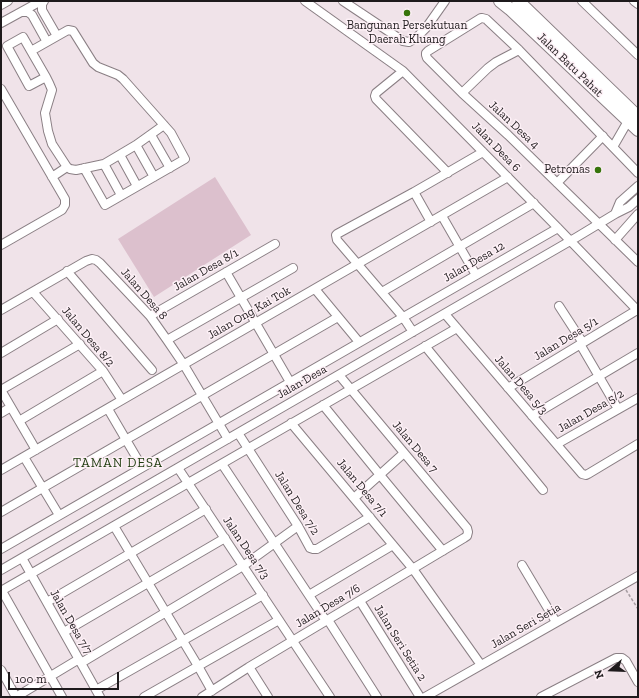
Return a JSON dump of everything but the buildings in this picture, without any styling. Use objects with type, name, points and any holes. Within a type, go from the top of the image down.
[{"type":"highway","name":"Jalan Batu Pahat","points":[[500,1],[634,123]]},
{"type":"highway","name":"Jalan Batu Pahat","points":[[518,1],[634,123]]},
{"type":"highway","points":[[634,123],[638,140]]},
{"type":"street","points":[[1,5],[8,1]]},
{"type":"street","points":[[1,24],[42,1],[42,10],[57,36]]},
{"type":"street","name":"Jalan Desa 6","points":[[305,1],[403,71],[558,228],[574,239],[637,311]]},
{"type":"street","points":[[343,1],[403,41],[409,42],[417,37],[426,28],[445,1]]},
{"type":"street","points":[[582,1],[638,55]]},
{"type":"street","points":[[634,1],[638,4]]},
{"type":"street","points":[[22,12],[28,12],[32,15],[47,42]]},
{"type":"street","name":"Jalan Desa 4","points":[[519,50],[488,21],[481,18],[428,51],[426,55],[429,60],[462,93],[557,183],[597,225],[616,240],[638,262]]},
{"type":"street","points":[[31,51],[68,30],[74,31],[93,63],[123,79],[171,133],[186,159],[105,205],[84,168]]},
{"type":"street","points":[[46,77],[29,86],[7,46],[23,37],[46,77],[52,90],[45,113],[48,131],[52,144],[70,170],[104,164],[136,145],[164,125]]},
{"type":"street","points":[[462,93],[488,68],[519,50],[638,173]]},
{"type":"street","points":[[403,71],[376,94],[376,99],[448,173]]},
{"type":"street","points":[[1,89],[52,177],[64,199],[65,206],[62,210],[1,244]]},
{"type":"street","points":[[613,147],[634,123]]},
{"type":"street","points":[[151,135],[170,168]]},
{"type":"street","points":[[557,183],[603,136]]},
{"type":"street","points":[[136,145],[154,177]]},
{"type":"street","points":[[413,332],[403,317],[337,240],[337,234],[483,152]]},
{"type":"street","points":[[120,155],[137,186]]},
{"type":"street","points":[[104,164],[121,195]]},
{"type":"street","points":[[52,177],[67,167]]},
{"type":"street","name":"Jalan Ong Kai Tok","points":[[1,470],[508,177]]},
{"type":"street","name":"Jalan Desa","points":[[615,214],[620,202],[638,186]]},
{"type":"street","points":[[414,192],[431,222]]},
{"type":"street","name":"Jalan Desa","points":[[1,570],[445,314],[615,214],[630,207],[638,199]]},
{"type":"street","points":[[382,292],[534,203]]},
{"type":"street","points":[[616,240],[638,214]]},
{"type":"street","points":[[442,216],[476,275]]},
{"type":"street","name":"Jalan Desa 12","points":[[403,317],[558,228]]},
{"type":"street","name":"Jalan Desa 8/1","points":[[150,316],[275,244]]},
{"type":"street","name":"Jalan Desa 8","points":[[1,310],[86,261],[92,259],[100,262],[150,316],[184,365],[228,439]]},
{"type":"street","points":[[167,340],[293,268]]},
{"type":"street","points":[[67,271],[152,370]]},
{"type":"street","points":[[226,272],[290,382]]},
{"type":"street","points":[[315,289],[359,342]]},
{"type":"street","name":"Jalan Desa 8/2","points":[[33,292],[103,371],[122,400]]},
{"type":"street","points":[[559,306],[618,409]]},
{"type":"street","name":"Jalan Desa 5/1","points":[[508,388],[637,311]]},
{"type":"street","name":"Jalan Desa 5/3","points":[[445,314],[557,444],[579,472],[582,474],[588,474],[638,444]]},
{"type":"street","points":[[1,512],[338,317]]},
{"type":"street","name":"Jalan Desa","points":[[1,549],[403,317]]},
{"type":"street","points":[[1,353],[58,319]]},
{"type":"street","points":[[62,697],[2,591],[457,328]]},
{"type":"street","points":[[36,450],[20,421],[2,394],[80,344]]},
{"type":"street","points":[[425,346],[543,490]]},
{"type":"street","points":[[532,416],[638,353]]},
{"type":"street","points":[[20,421],[103,371]]},
{"type":"street","name":"Jalan Desa 7","points":[[339,375],[467,528],[467,536]]},
{"type":"street","name":"Jalan Desa 5/2","points":[[557,444],[638,398]]},
{"type":"street","points":[[324,404],[443,551]]},
{"type":"street","points":[[1,413],[11,407]]},
{"type":"street","points":[[108,409],[142,467]]},
{"type":"street","name":"Jalan Desa 7/1","points":[[291,423],[413,569],[481,665]]},
{"type":"street","name":"Jalan Desa 7/2","points":[[238,433],[298,526],[310,548],[317,549],[370,517]]},
{"type":"street","points":[[354,498],[404,453]]},
{"type":"street","points":[[24,457],[59,515]]},
{"type":"street","points":[[222,464],[377,697]]},
{"type":"street","name":"Jalan Desa 7/3","points":[[178,468],[330,697]]},
{"type":"street","points":[[47,602],[206,509]]},
{"type":"street","points":[[114,526],[212,691]]},
{"type":"street","points":[[1,670],[16,697],[50,676],[80,661],[166,612],[243,566],[298,526]]},
{"type":"street","name":"Jalan Desa 7/6","points":[[202,697],[467,536]]},
{"type":"street","points":[[64,632],[225,538]]},
{"type":"street","points":[[309,595],[393,545]]},
{"type":"street","name":"Jalan Desa 7/7","points":[[22,558],[98,694]]},
{"type":"street","points":[[522,565],[556,622]]},
{"type":"street","name":"Jalan Seri Setia","points":[[425,697],[638,576]]},
{"type":"street","points":[[98,694],[183,641],[263,595]]},
{"type":"street","name":"Jalan Seri Setia 2","points":[[360,601],[420,697]]},
{"type":"street","points":[[144,697],[279,620]]},
{"type":"street","points":[[541,697],[616,658],[622,658],[626,661],[638,682]]},
{"type":"street","points":[[250,667],[268,697]]},
{"type":"path","points":[[622,585],[638,609]]},
{"type":"shaded area","points":[[215,177],[251,235],[154,297],[118,239]]},
{"type":"place","name":"Bangunan Persekutuan Daerah Kluang","points":[[407,13]]},
{"type":"place","name":"Petronas","points":[[598,170]]},
{"type":"district","name":"TAMAN DESA","points":[[118,463]]}]
